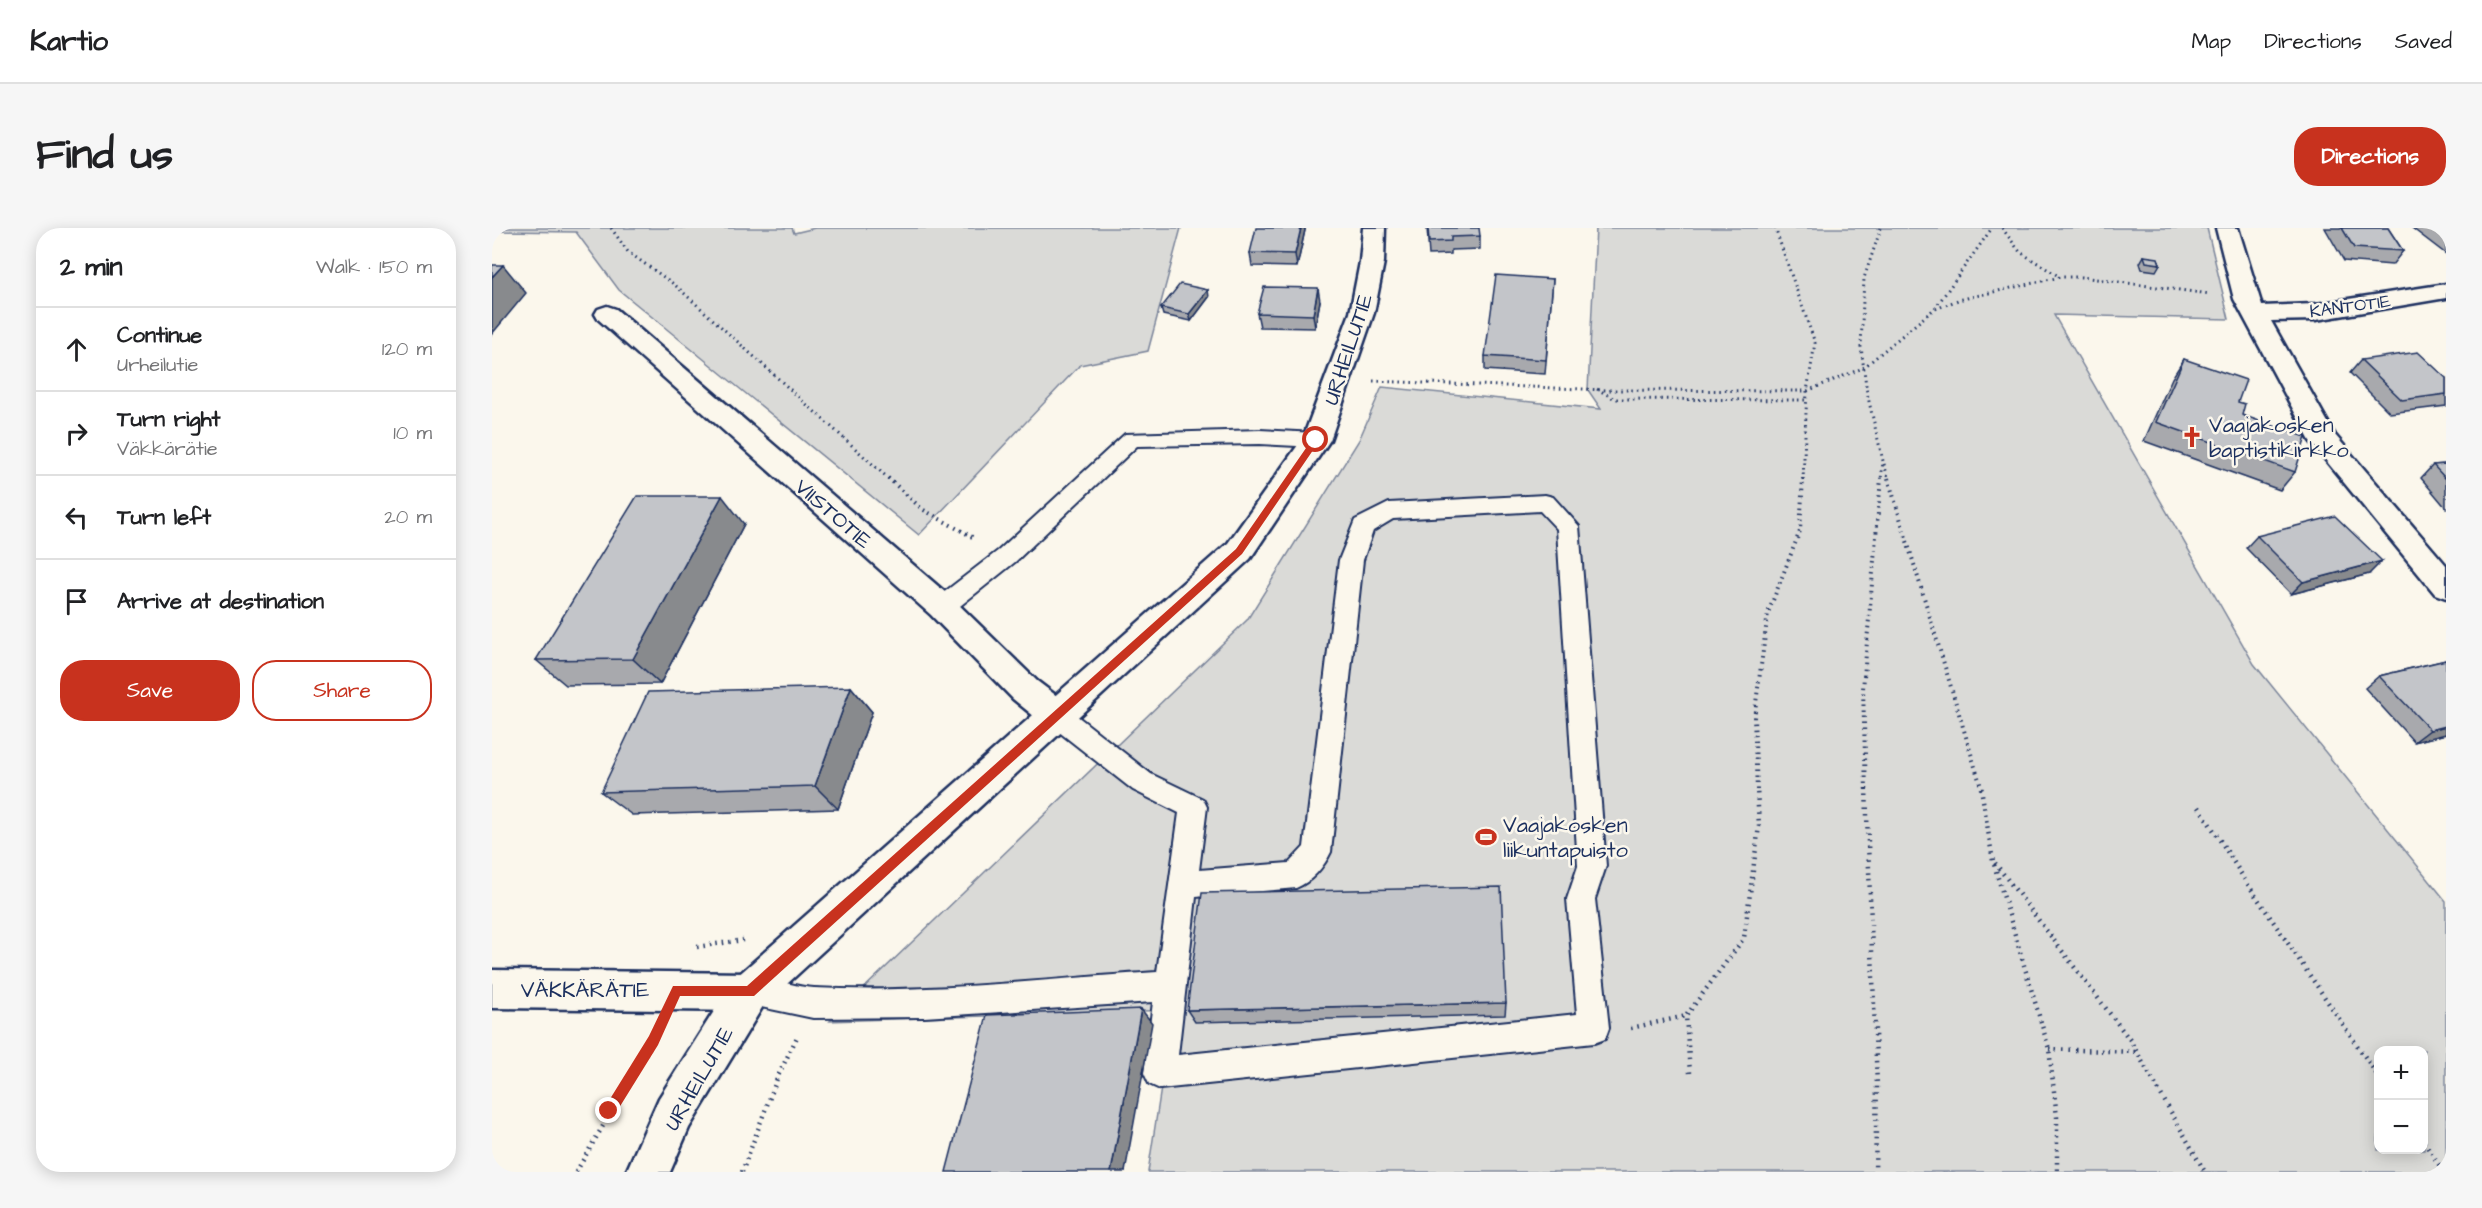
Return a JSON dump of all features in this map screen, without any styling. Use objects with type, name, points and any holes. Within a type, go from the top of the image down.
[{"type":"street","name":"URHEILUTIE","points":[[648,1172],[674,1113],[749,992],[1239,551],[1316,440],[1362,313],[1372,262],[1374,228]]},
{"type":"street","points":[[2227,228],[2250,307],[2324,441],[2446,586]]},
{"type":"street","name":"KANTOTIE","points":[[2250,307],[2316,312],[2446,291]]},
{"type":"street","name":"VIISTOTIE","points":[[607,314],[942,607],[1025,690],[1058,716]]},
{"type":"street","name":"VÄKKÄRÄTIE","points":[[492,989],[749,992]]},
{"type":"lane","points":[[942,607],[1007,556],[1132,439],[1260,437],[1316,440]]},
{"type":"lane","points":[[1058,716],[1142,782],[1193,807],[1170,986],[1160,1073],[1594,1028],[1581,899],[1592,866],[1568,526],[1545,503],[1389,511],[1363,526],[1350,560],[1317,852],[1296,875],[1183,885]]},
{"type":"lane","points":[[749,992],[813,1003],[924,1002],[1170,986]]},
{"type":"path","points":[[611,228],[628,252],[675,285],[922,509],[1007,556]]},
{"type":"path","points":[[1594,1028],[1638,1028],[1686,1016],[1744,938],[1758,826],[1754,718],[1768,613],[1800,531],[1807,391],[1815,343],[1775,228]]},
{"type":"path","points":[[1881,228],[1864,278],[1863,368],[1883,461],[1980,780],[1993,861],[2049,1049],[2057,1117],[2057,1172]]},
{"type":"path","points":[[1373,381],[1597,389],[1807,391],[1863,368],[1933,310],[1992,228]]},
{"type":"path","points":[[2002,228],[2020,252],[2060,277]]},
{"type":"path","points":[[1933,310],[1958,300],[2060,277],[2082,277],[2250,307]]},
{"type":"path","points":[[1597,389],[1614,399],[1807,400]]},
{"type":"path","points":[[1875,1172],[1877,1086],[1870,953],[1863,688],[1883,461]]},
{"type":"path","points":[[2199,807],[2245,880],[2374,1069]]},
{"type":"path","points":[[1993,861],[2137,1052],[2205,1172]]},
{"type":"path","points":[[576,1172],[654,1041],[697,947]]},
{"type":"path","points":[[742,1172],[777,1076],[813,1003]]},
{"type":"path","points":[[1686,1016],[1690,1073]]},
{"type":"path","points":[[2049,1049],[2137,1052]]},
{"type":"path","points":[[2428,1148],[2444,1172]]},
{"type":"shaded area","points":[[492,228],[792,228],[794,233],[815,228],[1181,228],[1148,351],[1080,365],[919,535],[619,290],[576,232],[492,231]]},
{"type":"shaded area","points":[[1596,228],[2207,228],[2229,319],[2054,315],[2254,664],[2446,901],[2446,1172],[1148,1172],[1173,1010],[830,1021],[1247,620],[1359,440],[1382,387],[1601,409],[1588,390]]},
{"type":"building","points":[[1256,228],[1301,228],[1295,254],[1250,253]]},
{"type":"building","points":[[1428,228],[1479,228],[1480,236],[1451,237],[1451,241],[1429,242]]},
{"type":"building","points":[[2342,228],[2388,228],[2403,251],[2354,248]]},
{"type":"building","points":[[2144,256],[2158,258],[2160,264],[2146,262]]},
{"type":"building","points":[[492,265],[503,265],[492,277]]},
{"type":"building","points":[[1496,275],[1553,279],[1546,360],[1485,356]]},
{"type":"building","points":[[1180,284],[1208,290],[1189,314],[1161,308]]},
{"type":"building","points":[[1264,287],[1318,288],[1313,315],[1257,313]]},
{"type":"building","points":[[2418,352],[2446,378],[2446,394],[2402,400],[2361,360]]},
{"type":"building","points":[[2184,359],[2246,380],[2238,402],[2245,404],[2242,415],[2306,437],[2295,472],[2156,422]]},
{"type":"building","points":[[2446,464],[2446,479],[2433,465]]},
{"type":"building","points":[[637,496],[722,496],[633,659],[536,660]]},
{"type":"building","points":[[2335,516],[2382,561],[2303,582],[2257,536]]},
{"type":"building","points":[[2446,660],[2446,726],[2430,730],[2379,676]]},
{"type":"building","points":[[851,687],[815,786],[601,792],[648,692]]},
{"type":"building","points":[[1501,887],[1506,1003],[1187,1010],[1202,893]]},
{"type":"building","points":[[1141,1009],[1111,1172],[946,1172],[987,1015]]},
{"type":"place","name":"Vaajakosken baptistikirkko","points":[[2192,437]]},
{"type":"place","name":"Vaajakosken liikuntapuisto","points":[[1486,837]]},
{"type":"route","points":[[609,1111],[654,1041],[677,990],[749,992],[1120,661],[1239,551],[1316,440]]}]
